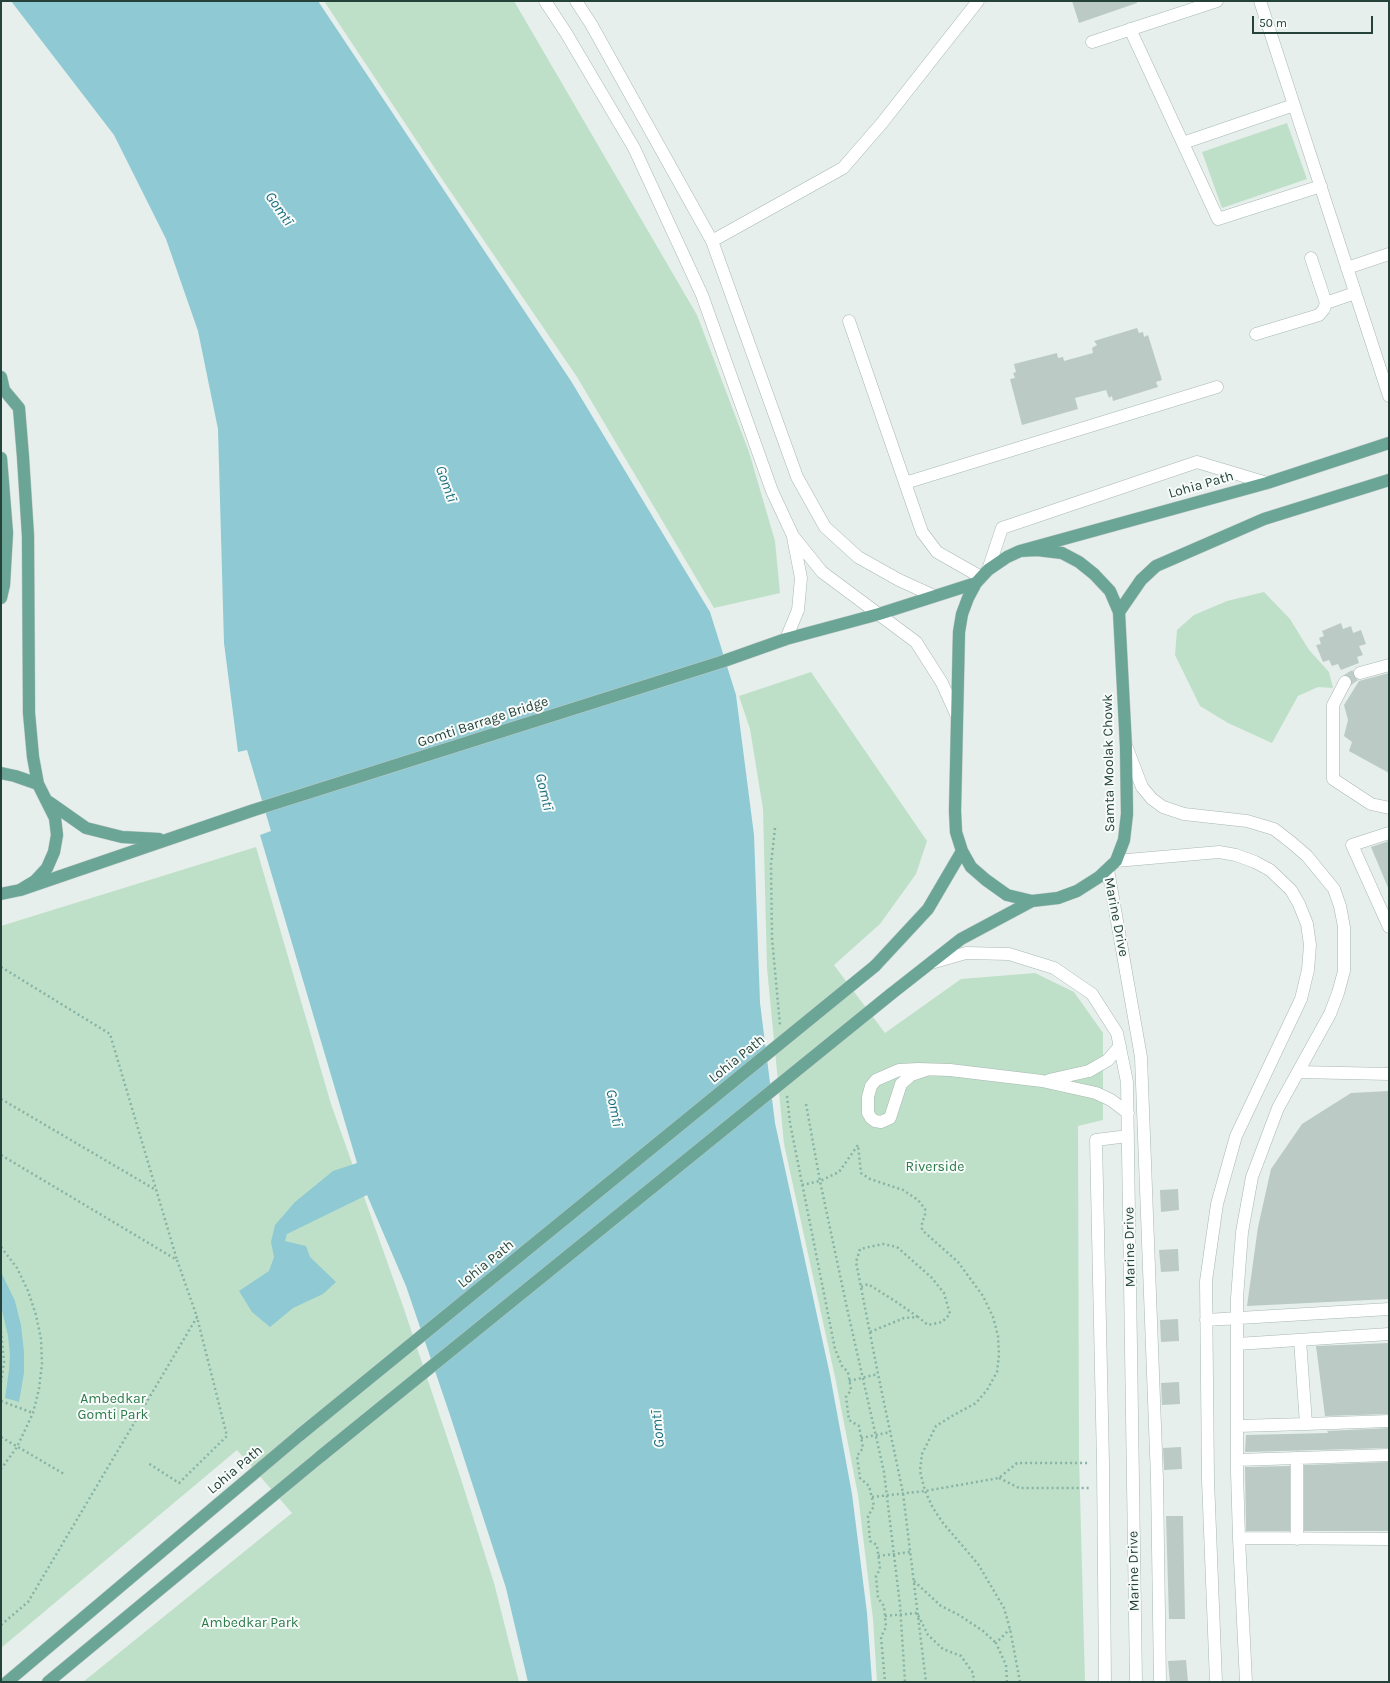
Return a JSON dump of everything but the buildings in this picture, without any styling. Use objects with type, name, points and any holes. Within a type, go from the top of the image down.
[{"type":"main road","points":[[1,894],[20,890],[35,881],[47,868],[54,852],[57,835],[55,818],[38,784],[33,757],[29,713],[28,536],[19,408],[2,384]]},
{"type":"main road","name":"Lohia Path","points":[[1020,551],[1266,483],[1389,443]]},
{"type":"main road","points":[[1,458],[7,534],[4,585],[1,598]]},
{"type":"main road","points":[[1119,612],[1141,580],[1156,566],[1264,519],[1389,480]]},
{"type":"main road","name":"Samta Moolak Chowk","points":[[1020,551],[1050,551],[1062,553],[1079,562],[1094,574],[1110,591],[1119,612],[1126,747],[1127,814],[1124,840],[1112,865],[1077,891],[1058,898],[1032,901],[1007,895],[971,867],[962,851],[956,832],[955,812],[956,714],[959,632],[962,614],[968,598],[982,577],[1007,557],[1020,551]]},
{"type":"main road","name":"Gomti Barrage Bridge","points":[[20,890],[254,810],[721,662],[786,639],[879,614],[934,596],[982,577]]},
{"type":"main road","points":[[1,773],[38,784]]},
{"type":"main road","points":[[48,802],[86,828],[122,837],[164,840]]},
{"type":"main road","name":"Lohia Path","points":[[7,1682],[300,1434],[875,966],[928,909],[962,851]]},
{"type":"main road","points":[[48,1682],[321,1456],[930,963],[961,939],[1032,901]]},
{"type":"street","points":[[545,1],[566,33],[634,148],[702,295],[772,491],[793,536],[822,572],[916,642],[942,683],[956,714]]},
{"type":"street","points":[[576,1],[591,24],[712,241],[797,477],[825,527],[858,557],[899,580],[934,596]]},
{"type":"street","points":[[712,241],[843,168],[882,123],[978,1]]},
{"type":"street","points":[[1092,42],[1217,1]]},
{"type":"street","points":[[1260,1],[1389,396]]},
{"type":"street","points":[[1130,29],[1218,219],[1321,186]]},
{"type":"street","points":[[1183,143],[1294,106]]},
{"type":"street","points":[[1348,268],[1389,254]]},
{"type":"street","points":[[1256,334],[1319,315],[1324,309],[1326,303],[1311,258]]},
{"type":"street","points":[[1326,303],[1355,293]]},
{"type":"street","points":[[849,321],[922,532],[937,552],[982,577],[1002,528],[1197,462],[1266,483]]},
{"type":"street","points":[[905,483],[1217,387]]},
{"type":"street","points":[[786,639],[798,610],[801,578],[793,536]]},
{"type":"street","points":[[1360,673],[1389,666]]},
{"type":"street","points":[[1345,682],[1333,705],[1333,779],[1371,804],[1389,808]]},
{"type":"street","points":[[1126,747],[1142,787],[1152,800],[1162,806],[1184,814],[1247,821],[1274,830],[1307,856],[1334,889],[1340,906],[1344,927],[1344,971],[1338,993],[1330,1014],[1278,1108],[1252,1176],[1242,1232],[1237,1298],[1238,1460],[1239,1538],[1246,1682]]},
{"type":"street","points":[[1389,833],[1352,845],[1389,927]]},
{"type":"street","points":[[1112,865],[1219,852],[1236,855],[1255,862],[1270,870],[1291,890],[1299,904],[1307,924],[1310,945],[1308,970],[1301,999],[1236,1136],[1217,1204],[1206,1281],[1208,1480],[1216,1682]]},
{"type":"street","name":"Marine Drive","points":[[1112,865],[1141,1056],[1157,1479],[1160,1682]]},
{"type":"street","name":"Marine Drive","points":[[930,963],[966,953],[1009,954],[1054,968],[1092,994],[1117,1033],[1128,1082],[1136,1682]]},
{"type":"street","points":[[1042,1081],[1089,1071],[1108,1060],[1120,1046]]},
{"type":"street","points":[[926,1070],[911,1076],[902,1084],[890,1118],[881,1122],[875,1121],[871,1118],[868,1113],[868,1097],[871,1086],[876,1080],[899,1070],[926,1070],[950,1070],[1042,1081],[1096,1093],[1111,1100],[1128,1113]]},
{"type":"street","points":[[1298,1072],[1389,1074]]},
{"type":"street","points":[[1105,1682],[1104,1488],[1096,1140],[1128,1136]]},
{"type":"street","points":[[1206,1320],[1389,1309]]},
{"type":"street","points":[[1237,1344],[1389,1334]]},
{"type":"street","points":[[1300,1340],[1306,1424]]},
{"type":"street","points":[[1238,1426],[1389,1421]]},
{"type":"street","points":[[1238,1460],[1389,1455]]},
{"type":"street","points":[[1297,1458],[1297,1538]]},
{"type":"street","points":[[1239,1538],[1389,1540]]},
{"type":"path","points":[[775,828],[771,864],[772,938],[780,1028]]},
{"type":"path","points":[[1,967],[110,1034],[177,1260],[197,1317],[227,1436],[179,1483],[148,1463]]},
{"type":"path","points":[[787,1091],[790,1123],[835,1349],[842,1366],[848,1372],[851,1390],[846,1397],[849,1420],[859,1426],[863,1448],[857,1456],[860,1478],[869,1486],[874,1506],[868,1516],[870,1541],[877,1545],[880,1569],[876,1576],[878,1598],[884,1606],[886,1627],[881,1637],[885,1682]]},
{"type":"path","points":[[1,1099],[156,1191]]},
{"type":"path","points":[[806,1104],[820,1181],[862,1378],[884,1472],[894,1554],[905,1682]]},
{"type":"path","points":[[802,1185],[820,1181],[839,1172],[858,1145],[861,1173],[870,1179],[903,1190],[918,1200],[925,1209],[922,1230],[958,1262],[983,1296],[993,1317],[998,1336],[999,1355],[997,1372],[987,1390],[976,1403],[936,1426],[922,1454],[920,1471],[925,1491],[943,1523],[978,1564],[1004,1608],[1010,1629],[1020,1682]]},
{"type":"path","points":[[1,1156],[177,1260]]},
{"type":"path","points":[[861,1287],[868,1284],[928,1325],[942,1322],[950,1314],[944,1294],[931,1277],[897,1248],[883,1244],[860,1250],[856,1262],[878,1374],[903,1493],[926,1682]]},
{"type":"path","points":[[1,1247],[17,1268],[28,1291],[36,1315],[41,1339],[42,1364],[39,1389],[33,1414],[17,1447],[1,1469]]},
{"type":"path","points":[[1,1625],[28,1602],[197,1317]]},
{"type":"path","points":[[870,1332],[904,1318],[918,1317]]},
{"type":"path","points":[[1,1331],[4,1362],[1,1383]]},
{"type":"path","points":[[849,1381],[878,1374]]},
{"type":"path","points":[[1,1401],[33,1414]]},
{"type":"path","points":[[861,1438],[890,1432]]},
{"type":"path","points":[[1,1437],[64,1474]]},
{"type":"path","points":[[872,1497],[925,1491],[999,1478],[1017,1463],[1103,1463]]},
{"type":"path","points":[[999,1478],[1019,1488],[1104,1488]]},
{"type":"path","points":[[878,1556],[910,1552]]},
{"type":"path","points":[[913,1581],[941,1606],[960,1615],[983,1631],[996,1643],[1006,1665],[1007,1682]]},
{"type":"path","points":[[885,1616],[917,1613]]},
{"type":"path","points":[[917,1613],[928,1635],[943,1649],[961,1656],[973,1673],[974,1682]]},
{"type":"path","points":[[996,1643],[1010,1629]]},
{"type":"green space","points":[[324,1],[514,1],[697,315],[749,452],[775,541],[780,593],[714,608],[577,377],[444,182]]},
{"type":"green space","points":[[1287,123],[1307,179],[1222,208],[1202,152]]},
{"type":"green space","points":[[1264,592],[1290,619],[1309,650],[1329,672],[1333,688],[1318,687],[1298,696],[1272,743],[1228,723],[1200,706],[1175,655],[1177,630],[1194,615],[1227,601]]},
{"type":"green space","name":"Riverside","points":[[811,672],[927,841],[916,874],[880,924],[834,965],[885,1033],[961,979],[1035,973],[1074,992],[1103,1033],[1103,1120],[1078,1126],[1079,1455],[1085,1682],[877,1682],[873,1619],[858,1495],[835,1377],[784,1144],[767,968],[763,809],[750,729],[739,696]]},
{"type":"green space","points":[[256,847],[331,1104],[404,1309],[494,1583],[519,1682],[83,1682],[292,1513],[237,1450],[1,1648],[1,926]]},
{"type":"water","name":"Gomtī","points":[[11,1],[318,1],[571,381],[710,612],[736,695],[754,835],[760,1003],[775,1123],[830,1375],[852,1494],[867,1613],[872,1682],[528,1682],[506,1588],[450,1415],[406,1286],[367,1195],[287,1234],[285,1241],[306,1246],[310,1257],[336,1282],[323,1294],[293,1308],[270,1327],[252,1312],[239,1291],[269,1271],[274,1257],[271,1242],[275,1225],[295,1202],[333,1171],[357,1163],[260,835],[271,831],[247,750],[238,752],[224,643],[218,429],[198,331],[166,239],[114,135]]},
{"type":"water","points":[[1,1272],[15,1301],[21,1325],[24,1352],[24,1373],[19,1402],[5,1398],[10,1355],[8,1336],[1,1306]]},
{"type":"tunnel","points":[[1345,682],[1360,673]]},
{"type":"park label","name":"Ambedkar Gomti Park","points":[[113,1408]]},
{"type":"park label","name":"Ambedkar Park","points":[[250,1623]]}]
